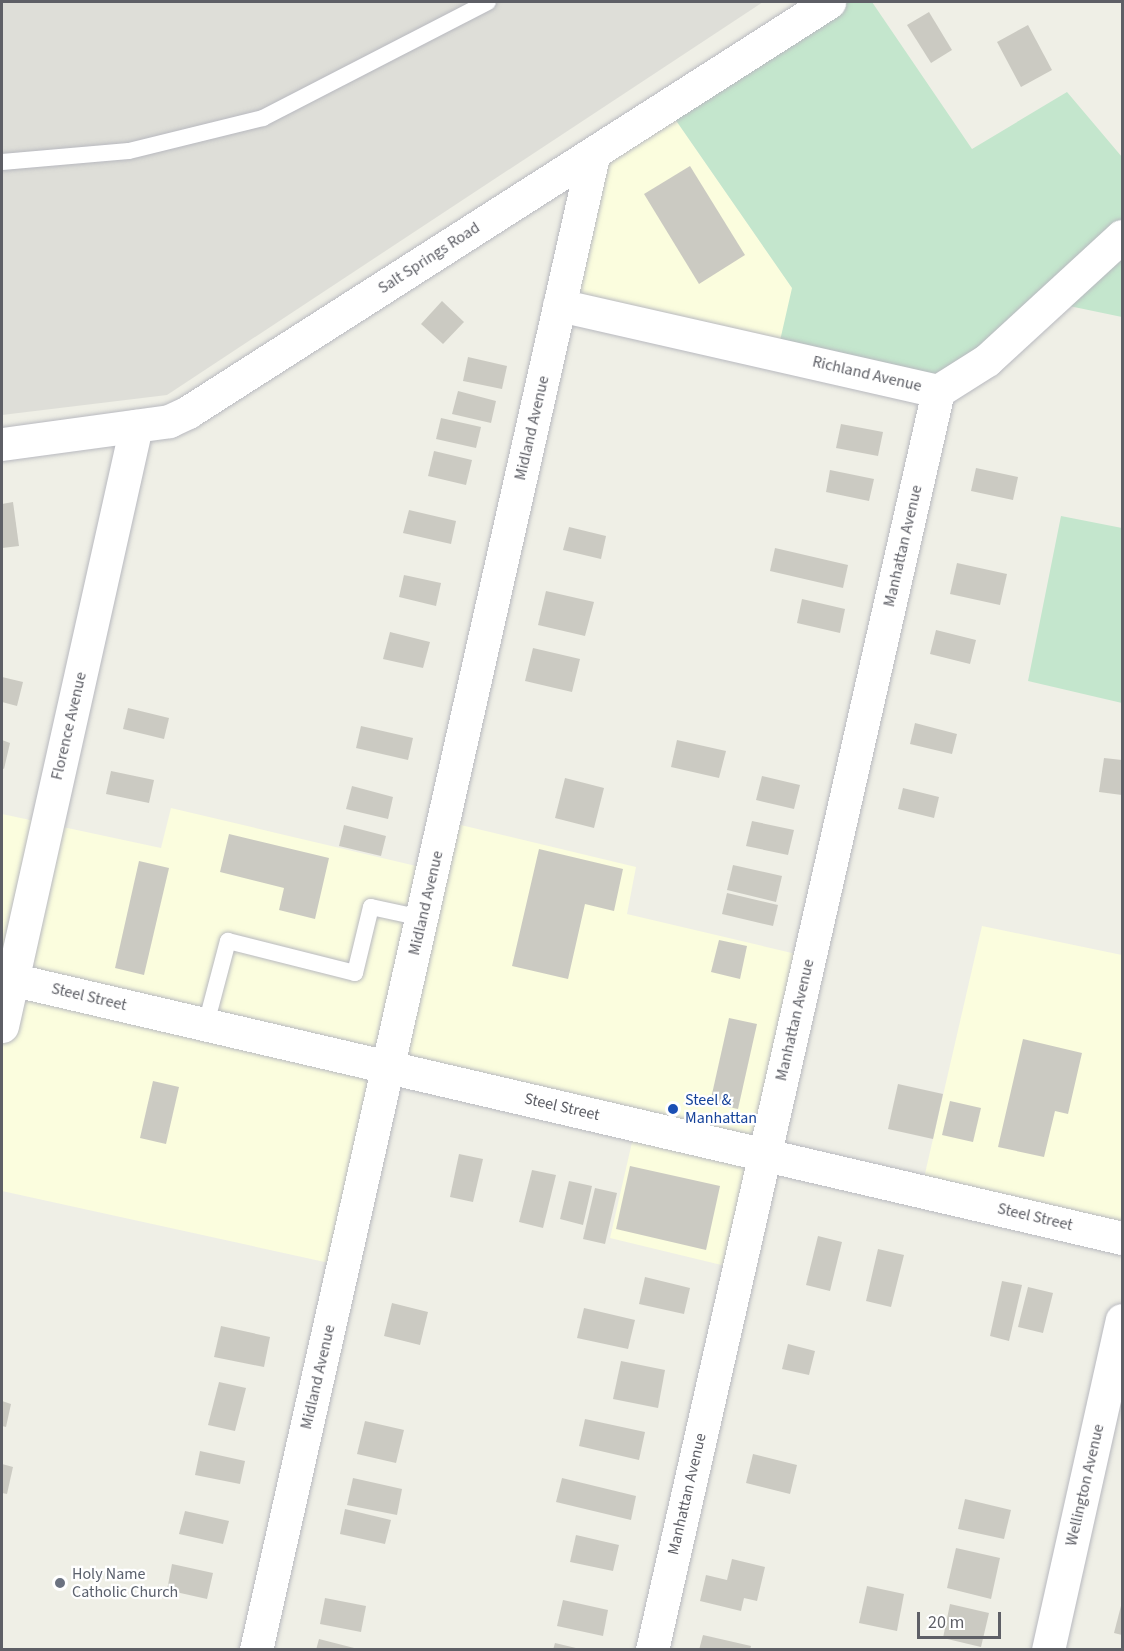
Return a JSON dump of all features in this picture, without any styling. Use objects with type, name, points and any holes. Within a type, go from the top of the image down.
[{"type":"street","name":"Salt Springs Road","points":[[2,444],[136,426],[188,412],[593,156],[829,2]]},
{"type":"street","name":"Midland Avenue","points":[[256,1650],[593,156]]},
{"type":"street","name":"Richland Avenue","points":[[560,304],[938,391],[987,360],[1122,236]]},
{"type":"street","name":"Manhattan Avenue","points":[[652,1650],[938,391]]},
{"type":"street","name":"Florence Avenue","points":[[2,1026],[7,978],[136,426]]},
{"type":"street","name":"Steel Street","points":[[7,978],[1122,1238]]},
{"type":"street","name":"Wellington Avenue","points":[[1048,1650],[1122,1320]]},
{"type":"lane","points":[[2,162],[129,150],[262,118],[488,2]]},
{"type":"lane","points":[[206,1024],[228,941],[355,973],[371,907],[422,918]]},
{"type":"shaded area","points":[[2,2],[763,2],[167,395],[2,415]]},
{"type":"shaded area","points":[[829,2],[872,2],[972,149],[1067,92],[1122,157],[1122,317],[1050,302],[961,378],[777,354],[792,288],[666,106]]},
{"type":"shaded area","points":[[666,106],[793,289],[777,354],[559,305],[593,156]]},
{"type":"shaded area","points":[[1061,516],[1122,528],[1122,703],[1028,681]]},
{"type":"shaded area","points":[[171,808],[433,870],[444,821],[636,867],[627,914],[809,957],[738,1269],[610,1238],[636,1125],[389,1067],[343,1266],[2,1191],[2,814],[161,848]]},
{"type":"shaded area","points":[[982,926],[1122,955],[1122,1238],[921,1191]]},
{"type":"building","points":[[929,12],[952,50],[931,63],[907,25]]},
{"type":"building","points":[[1028,25],[1052,70],[1021,87],[997,42]]},
{"type":"building","points":[[690,166],[745,255],[699,284],[644,194]]},
{"type":"building","points":[[442,301],[464,322],[443,344],[421,324]]},
{"type":"building","points":[[468,357],[507,366],[502,389],[463,381]]},
{"type":"building","points":[[458,391],[496,401],[491,423],[452,414]]},
{"type":"building","points":[[441,418],[481,427],[476,448],[436,439]]},
{"type":"building","points":[[841,424],[883,432],[878,456],[836,448]]},
{"type":"building","points":[[434,451],[472,460],[466,485],[428,476]]},
{"type":"building","points":[[976,468],[1018,477],[1013,500],[971,491]]},
{"type":"building","points":[[830,470],[874,479],[869,501],[826,492]]},
{"type":"building","points":[[13,502],[19,546],[2,548],[2,504]]},
{"type":"building","points":[[409,510],[456,521],[451,544],[403,533]]},
{"type":"building","points":[[569,527],[606,536],[601,559],[563,550]]},
{"type":"building","points":[[775,548],[848,565],[843,588],[770,571]]},
{"type":"building","points":[[957,563],[1007,574],[1000,605],[950,594]]},
{"type":"building","points":[[404,575],[441,583],[436,606],[399,597]]},
{"type":"building","points":[[546,591],[594,602],[585,636],[538,625]]},
{"type":"building","points":[[802,599],[845,609],[840,633],[797,623]]},
{"type":"building","points":[[936,630],[976,640],[970,664],[930,654]]},
{"type":"building","points":[[390,632],[430,642],[423,668],[383,659]]},
{"type":"building","points":[[533,648],[580,659],[572,692],[525,681]]},
{"type":"building","points":[[2,677],[23,682],[17,706],[2,702]]},
{"type":"building","points":[[128,708],[169,718],[164,739],[123,729]]},
{"type":"building","points":[[915,723],[957,734],[952,754],[910,744]]},
{"type":"building","points":[[361,726],[413,738],[408,760],[356,748]]},
{"type":"building","points":[[2,740],[10,743],[4,769],[2,768]]},
{"type":"building","points":[[677,740],[726,751],[719,778],[671,767]]},
{"type":"building","points":[[1104,758],[1122,760],[1122,795],[1099,792]]},
{"type":"building","points":[[111,771],[154,780],[149,803],[106,794]]},
{"type":"building","points":[[762,776],[800,785],[794,809],[756,800]]},
{"type":"building","points":[[565,778],[604,788],[594,828],[555,818]]},
{"type":"building","points":[[352,786],[393,797],[388,819],[346,809]]},
{"type":"building","points":[[903,788],[939,797],[934,818],[898,809]]},
{"type":"building","points":[[752,821],[794,830],[788,855],[746,846]]},
{"type":"building","points":[[344,825],[386,836],[381,856],[339,846]]},
{"type":"building","points":[[229,834],[329,858],[315,919],[279,910],[284,888],[220,872]]},
{"type":"building","points":[[539,849],[623,869],[614,911],[585,904],[568,979],[512,966]]},
{"type":"building","points":[[139,861],[169,868],[144,975],[115,968]]},
{"type":"building","points":[[733,865],[782,876],[776,902],[727,890]]},
{"type":"building","points":[[727,893],[778,905],[773,926],[722,914]]},
{"type":"building","points":[[719,940],[747,946],[740,979],[711,972]]},
{"type":"building","points":[[729,1018],[757,1024],[738,1109],[710,1103]]},
{"type":"building","points":[[1023,1039],[1082,1053],[1068,1114],[1055,1111],[1044,1157],[998,1147]]},
{"type":"building","points":[[153,1081],[179,1087],[166,1144],[140,1138]]},
{"type":"building","points":[[898,1084],[943,1094],[933,1139],[888,1129]]},
{"type":"building","points":[[950,1101],[981,1108],[973,1142],[942,1135]]},
{"type":"building","points":[[459,1154],[483,1159],[473,1202],[450,1197]]},
{"type":"building","points":[[630,1166],[720,1186],[706,1250],[616,1229]]},
{"type":"building","points":[[532,1170],[556,1175],[543,1228],[519,1222]]},
{"type":"building","points":[[569,1181],[592,1186],[583,1225],[560,1219]]},
{"type":"building","points":[[595,1188],[617,1193],[605,1244],[583,1239]]},
{"type":"building","points":[[818,1236],[842,1242],[830,1291],[806,1285]]},
{"type":"building","points":[[878,1249],[904,1255],[891,1307],[866,1301]]},
{"type":"building","points":[[645,1277],[690,1288],[684,1314],[639,1304]]},
{"type":"building","points":[[1002,1281],[1022,1285],[1009,1341],[990,1336]]},
{"type":"building","points":[[1028,1287],[1053,1293],[1043,1333],[1018,1327]]},
{"type":"building","points":[[392,1303],[428,1312],[420,1345],[384,1336]]},
{"type":"building","points":[[584,1308],[635,1320],[628,1349],[577,1338]]},
{"type":"building","points":[[221,1326],[270,1337],[264,1367],[214,1357]]},
{"type":"building","points":[[788,1344],[815,1351],[809,1375],[782,1369]]},
{"type":"building","points":[[621,1361],[665,1370],[658,1408],[613,1399]]},
{"type":"building","points":[[219,1382],[246,1388],[235,1431],[208,1425]]},
{"type":"building","points":[[2,1401],[11,1404],[6,1427],[2,1426]]},
{"type":"building","points":[[585,1419],[645,1432],[639,1460],[579,1446]]},
{"type":"building","points":[[365,1421],[404,1430],[396,1463],[357,1454]]},
{"type":"building","points":[[200,1451],[245,1461],[240,1484],[195,1475]]},
{"type":"building","points":[[753,1454],[797,1465],[790,1494],[746,1483]]},
{"type":"building","points":[[2,1464],[13,1467],[7,1494],[2,1493]]},
{"type":"building","points":[[353,1478],[402,1489],[397,1515],[347,1505]]},
{"type":"building","points":[[562,1478],[636,1496],[631,1520],[556,1502]]},
{"type":"building","points":[[965,1499],[1011,1510],[1004,1539],[958,1529]]},
{"type":"building","points":[[345,1509],[391,1520],[385,1544],[340,1534]]},
{"type":"building","points":[[185,1511],[229,1521],[223,1544],[179,1534]]},
{"type":"building","points":[[576,1535],[619,1545],[613,1571],[570,1562]]},
{"type":"building","points":[[956,1548],[1000,1558],[991,1599],[947,1588]]},
{"type":"building","points":[[732,1559],[765,1567],[757,1601],[744,1598],[741,1611],[700,1601],[706,1575],[727,1580]]},
{"type":"building","points":[[172,1564],[213,1573],[207,1599],[167,1590]]},
{"type":"building","points":[[867,1586],[904,1594],[897,1631],[859,1623]]},
{"type":"building","points":[[325,1598],[366,1606],[361,1632],[320,1624]]},
{"type":"building","points":[[563,1600],[608,1610],[603,1636],[557,1626]]},
{"type":"building","points":[[1122,1602],[1122,1635],[1114,1633]]},
{"type":"building","points":[[950,1604],[989,1613],[981,1647],[943,1638]]},
{"type":"building","points":[[703,1635],[751,1646],[750,1650],[699,1650]]},
{"type":"building","points":[[319,1639],[358,1649],[358,1650],[316,1650]]},
{"type":"building","points":[[555,1643],[580,1649],[553,1650]]},
{"type":"place","name":"Steel & Manhattan","points":[[673,1109]]},
{"type":"place","name":"Holy Name Catholic Church","points":[[60,1583]]}]
